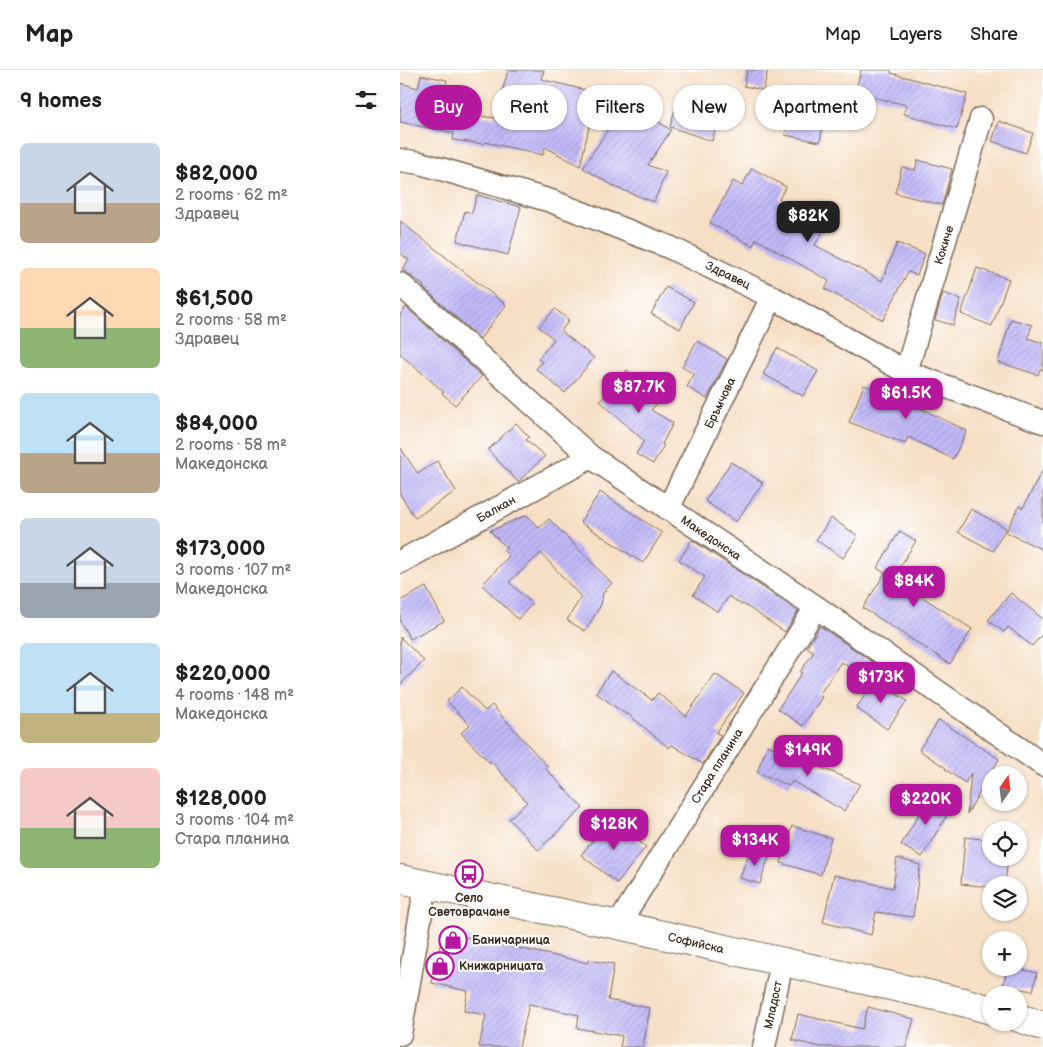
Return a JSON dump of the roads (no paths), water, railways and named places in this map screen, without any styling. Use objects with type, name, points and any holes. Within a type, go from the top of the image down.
[{"type":"street","name":"Кокиче","points":[[906,372],[981,119]]},
{"type":"street","name":"Здравец","points":[[400,160],[552,201],[669,247],[772,297],[906,372],[1043,422]]},
{"type":"street","name":"Македонска","points":[[400,284],[591,457],[816,607],[1043,765]]},
{"type":"street","name":"Бръмчова","points":[[668,509],[772,297]]},
{"type":"street","name":"Балкан","points":[[400,562],[591,457]]},
{"type":"street","name":"Стара планина","points":[[618,925],[816,607]]},
{"type":"street","name":"Софийска","points":[[413,882],[618,925],[982,1007]]},
{"type":"street","points":[[400,1034],[413,882]]},
{"type":"street","name":"Младост","points":[[764,1047],[782,962]]},
{"type":"street","points":[[1027,1021],[1043,1026]]},
{"type":"place","name":"Село Световрачане","points":[[469,874]]},
{"type":"place","name":"Баничарница","points":[[453,940]]},
{"type":"place","name":"Книжарницата","points":[[440,966]]}]
